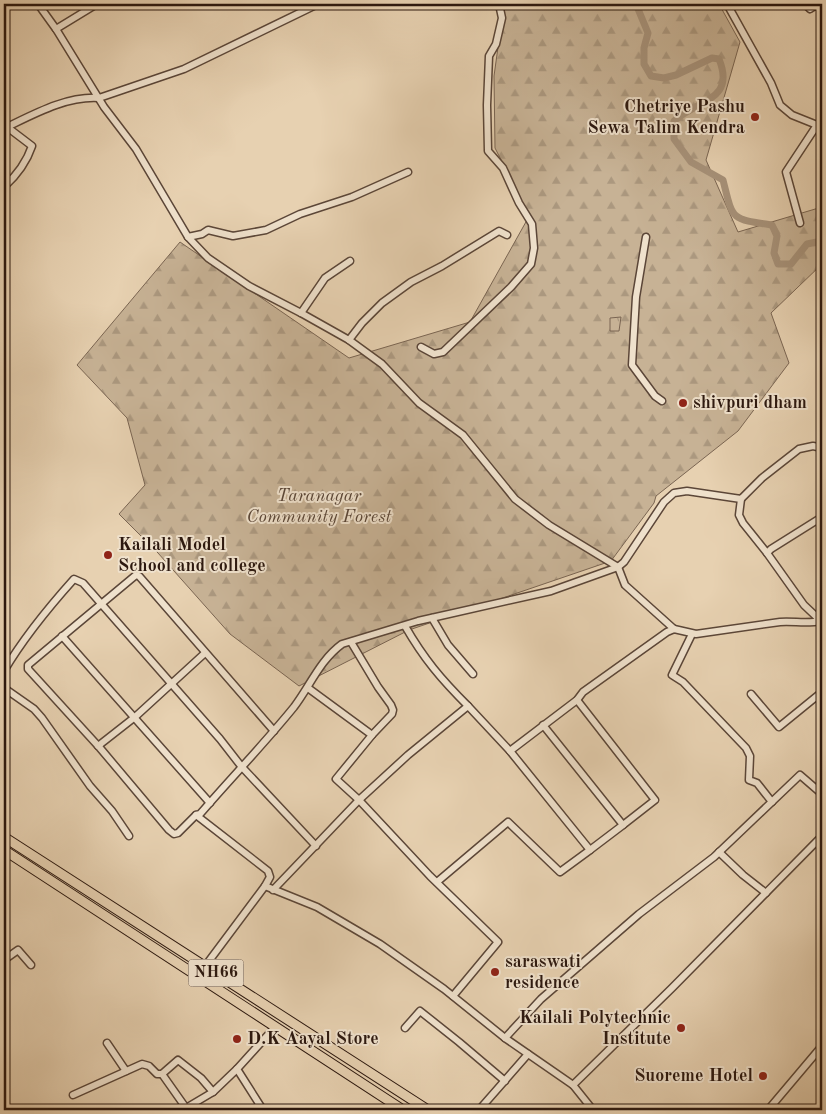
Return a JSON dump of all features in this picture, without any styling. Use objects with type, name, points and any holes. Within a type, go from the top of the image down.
[{"type":"highway","name":"NH66","points":[[4,837],[428,1110]]},
{"type":"highway","name":"NH66","points":[[4,850],[403,1110]]},
{"type":"street","points":[[38,4],[56,29],[104,106],[136,149],[188,237],[208,258],[249,286],[349,340],[382,364],[431,413],[463,436],[515,499],[549,526],[618,567],[625,585],[674,629],[696,634],[790,621],[811,624],[822,621]]},
{"type":"street","points":[[56,29],[97,4]]},
{"type":"street","points":[[5,126],[49,107],[88,97],[99,98],[184,70],[318,4]]},
{"type":"street","points":[[421,347],[434,354],[443,352],[511,287],[531,264],[534,248],[532,224],[519,203],[502,168],[488,151],[489,56],[496,44],[502,18],[500,4]]},
{"type":"street","points":[[727,4],[771,83],[780,105],[792,115],[820,126],[786,172],[800,223]]},
{"type":"street","points":[[805,4],[810,9],[818,4]]},
{"type":"street","points":[[4,187],[12,179],[32,146],[5,126]]},
{"type":"street","points":[[188,237],[202,234],[208,230],[233,236],[266,230],[294,216],[352,197],[408,172]]},
{"type":"street","points":[[349,340],[362,323],[382,303],[411,282],[442,266],[499,231],[507,235]]},
{"type":"street","points":[[646,237],[636,297],[632,365],[655,396],[662,401]]},
{"type":"street","points":[[301,313],[325,278],[350,260]]},
{"type":"street","points":[[822,448],[813,446],[799,449],[762,478],[741,500],[739,515],[804,605],[822,621]]},
{"type":"street","points":[[274,731],[205,654],[140,576],[134,575],[28,665],[28,668],[174,834],[178,833],[196,815],[200,814],[274,731],[308,688],[318,668],[342,644],[432,618],[551,591],[618,567],[624,562],[664,502],[674,493],[687,491],[741,500]]},
{"type":"street","points":[[767,552],[770,548],[822,517]]},
{"type":"street","points":[[4,671],[14,653],[42,614],[74,579],[83,583],[220,739],[241,766],[316,846]]},
{"type":"street","points":[[432,618],[448,645],[473,674]]},
{"type":"street","points":[[405,626],[436,674],[510,751],[590,850]]},
{"type":"street","points":[[510,751],[577,700],[583,692],[667,632],[674,629]]},
{"type":"street","points":[[692,634],[672,675],[683,682],[746,748],[750,756],[749,780],[757,783],[772,802]]},
{"type":"street","points":[[62,636],[210,803]]},
{"type":"street","points":[[351,642],[391,705],[392,714],[372,735],[336,780],[359,800],[437,882],[498,942],[453,996]]},
{"type":"street","points":[[98,746],[205,654]]},
{"type":"street","points":[[4,688],[34,709],[42,718],[90,786],[112,811],[129,836]]},
{"type":"street","points":[[308,688],[372,735]]},
{"type":"street","points":[[751,694],[779,727],[822,692]]},
{"type":"street","points":[[437,882],[508,822],[560,872],[655,800],[577,700]]},
{"type":"street","points":[[273,890],[359,800],[408,755],[468,706]]},
{"type":"street","points":[[544,725],[623,824]]},
{"type":"street","points":[[505,1038],[541,999],[578,966],[719,852],[800,775],[822,794]]},
{"type":"street","points":[[196,815],[268,871],[270,877],[197,977]]},
{"type":"street","points":[[573,1084],[672,988],[822,836]]},
{"type":"street","points":[[719,852],[743,875],[766,893]]},
{"type":"street","points":[[265,886],[317,908],[380,944],[453,996],[505,1038],[573,1084],[593,1110]]},
{"type":"street","points":[[4,960],[18,950],[31,965]]},
{"type":"street","points":[[405,1028],[420,1011],[505,1081]]},
{"type":"street","points":[[162,1074],[186,1108],[213,1092],[275,1027]]},
{"type":"street","points":[[107,1042],[126,1071]]},
{"type":"street","points":[[768,1110],[822,1046]]},
{"type":"street","points":[[479,1110],[528,1054]]},
{"type":"street","points":[[73,1095],[144,1064],[157,1074],[162,1074],[178,1060],[201,1078],[213,1092]]},
{"type":"street","points":[[236,1069],[263,1110]]},
{"type":"green space","name":"Taranagar Community Forest","points":[[504,4],[719,4],[740,42],[706,160],[738,232],[822,207],[822,264],[771,313],[789,363],[738,431],[656,496],[654,503],[611,561],[409,630],[299,686],[230,634],[158,553],[119,514],[145,485],[127,418],[77,365],[180,242],[349,358],[470,322],[527,220],[517,191],[495,148],[494,76]]},
{"type":"green space","points":[[621,317],[619,331],[610,331],[610,318]]},
{"type":"waterway","points":[[636,4],[648,33],[644,48],[644,64],[651,76],[664,78],[676,75],[712,58],[719,59],[723,73],[722,83],[718,92],[712,98],[674,121],[674,139],[691,162],[723,180],[732,210],[741,219],[772,225],[777,236],[774,253],[778,264],[791,264],[807,244],[822,241]]},
{"type":"place","name":"Chetriye Pashu Sewa Talim Kendra","points":[[755,117]]},
{"type":"place","name":"shivpuri dham","points":[[683,403]]},
{"type":"place","name":"Kailali Model School and college","points":[[108,555]]},
{"type":"place","name":"saraswati residence","points":[[495,972]]},
{"type":"place","name":"Kailali Polytechnic Institute","points":[[681,1028]]},
{"type":"place","name":"D.K Aayal Store","points":[[237,1039]]},
{"type":"place","name":"Suoreme Hotel","points":[[763,1076]]}]
